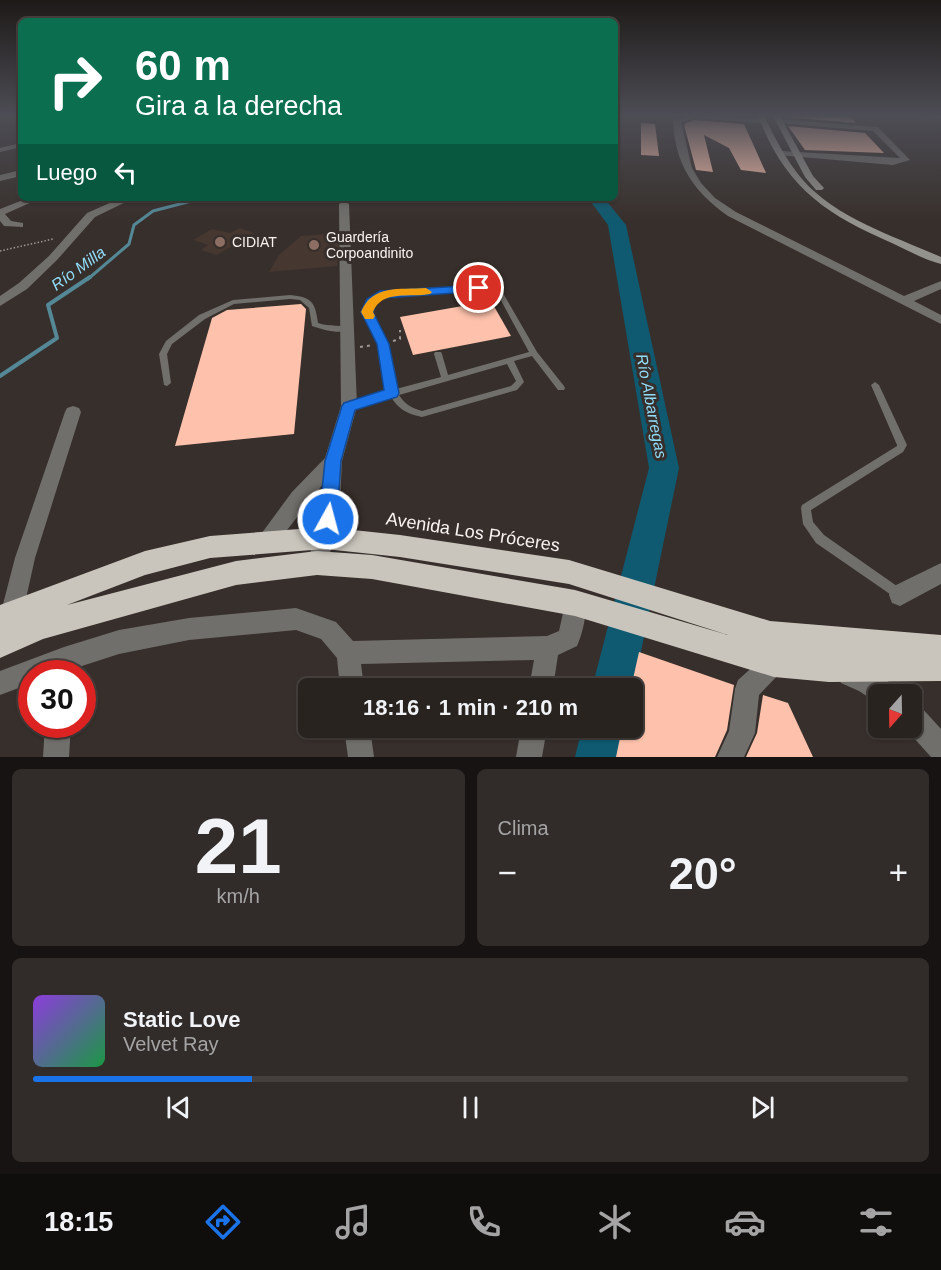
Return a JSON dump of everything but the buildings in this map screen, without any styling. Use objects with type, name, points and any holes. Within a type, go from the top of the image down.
[{"type":"highway","name":"Avenida Los Próceres","points":[[6,615],[145,563],[210,547],[325,538],[400,546],[569,572],[771,653],[941,649]]},
{"type":"highway","name":"Avenida Los Próceres","points":[[0,644],[41,626],[236,573],[317,563],[372,567],[575,603],[829,668],[941,667]]},
{"type":"street","points":[[682,151],[684,161],[696,186],[732,214],[941,320]]},
{"type":"street","points":[[795,151],[817,187],[837,202],[869,220],[941,252]]},
{"type":"street","points":[[781,153],[893,162],[906,160],[899,151]]},
{"type":"street","points":[[781,153],[801,182],[831,207],[941,261]]},
{"type":"street","points":[[0,178],[18,174]]},
{"type":"street","points":[[0,205],[18,199]]},
{"type":"street","points":[[19,225],[8,224],[0,214],[29,201]]},
{"type":"street","points":[[0,302],[23,286],[53,258],[91,215],[122,201]]},
{"type":"street","points":[[317,563],[325,538],[331,501],[333,461],[349,406],[344,204]]},
{"type":"street","points":[[904,301],[941,285]]},
{"type":"street","points":[[6,615],[73,412]]},
{"type":"street","points":[[266,541],[299,498],[333,461]]},
{"type":"street","points":[[900,595],[941,573]]},
{"type":"street","points":[[348,653],[548,648],[569,638],[575,603]]},
{"type":"street","points":[[77,660],[119,642],[189,629],[296,619],[328,630],[348,653],[351,678]]},
{"type":"street","points":[[543,678],[548,648]]},
{"type":"street","points":[[730,757],[742,733],[747,689],[771,653]]},
{"type":"street","points":[[829,668],[870,684]]},
{"type":"street","points":[[0,683],[18,678]]},
{"type":"street","points":[[922,727],[941,748]]},
{"type":"street","points":[[56,757],[57,738]]},
{"type":"street","points":[[358,738],[361,757]]},
{"type":"street","points":[[530,757],[533,738]]},
{"type":"lane","points":[[509,360],[520,382],[514,388],[422,414],[405,409],[392,393],[383,344],[367,312],[371,302],[380,295],[479,288],[501,294],[534,353],[561,388]]},
{"type":"lane","points":[[167,383],[163,354],[169,343],[202,317],[233,302],[302,298],[312,308],[315,324],[325,328],[348,329]]},
{"type":"lane","points":[[349,406],[534,353]]},
{"type":"lane","points":[[438,354],[445,377]]},
{"type":"lane","points":[[875,385],[901,439],[900,449],[806,508],[808,524],[820,539],[900,595]]},
{"type":"path","points":[[0,251],[28,243],[72,236]]},
{"type":"shaded area","name":"CIDIAT","points":[[240,228],[254,233],[217,255],[201,250],[208,245],[193,240],[212,229],[230,233]]},
{"type":"shaded area","name":"Guardería Corpoandinito","points":[[339,233],[337,266],[269,272],[279,255],[301,236]]},
{"type":"waterway","name":"Río Milla","points":[[88,279],[129,244],[134,225],[153,211],[191,201]]},
{"type":"waterway","name":"Río Albarregas","points":[[598,201],[617,225],[664,468],[615,678]]},
{"type":"waterway","name":"Río Milla","points":[[0,376],[57,338],[48,305],[90,277]]},
{"type":"waterway","name":"Río Albarregas","points":[[598,757],[602,738]]},
{"type":"slow traffic","points":[[369,316],[367,312],[371,302],[380,295],[426,292]]},
{"type":"place","name":"CIDIAT","points":[[220,242]]},
{"type":"place","name":"Guardería Corpoandinito","points":[[314,245]]},
{"type":"route","points":[[328,519],[333,461],[349,406],[392,393],[383,344],[367,312],[371,302],[380,295],[479,288]]}]
